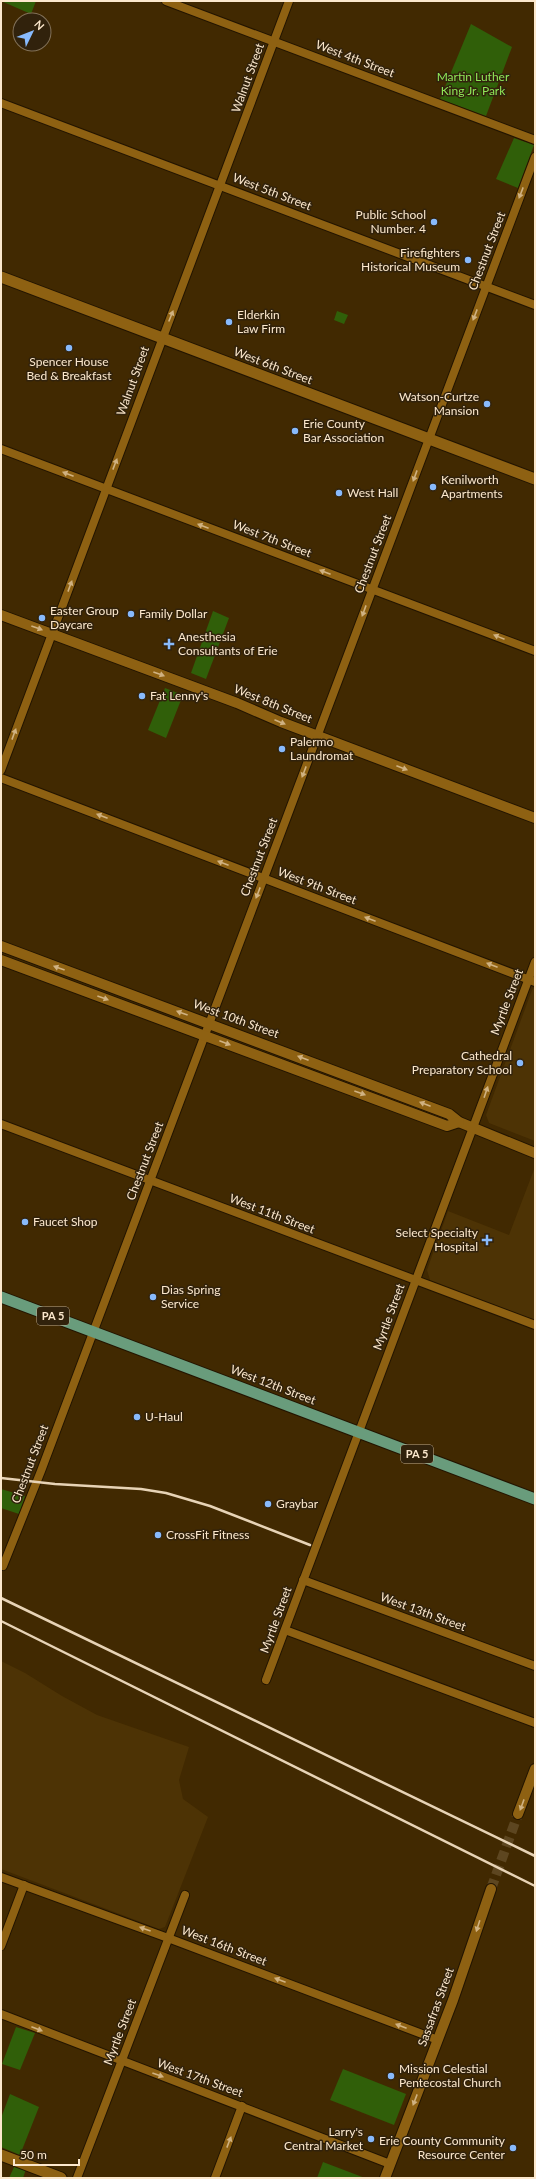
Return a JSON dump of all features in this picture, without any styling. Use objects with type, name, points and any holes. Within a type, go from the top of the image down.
[{"type":"main road","name":"West 6th Street","points":[[1,277],[535,480]]},
{"type":"main road","name":"West 12th Street","points":[[1,1297],[535,1498]]},
{"type":"main road","points":[[1,2155],[61,2178]]},
{"type":"street","name":"West 4th Street","points":[[166,1],[535,140]]},
{"type":"street","name":"Walnut Street","points":[[1,770],[162,338],[221,186],[289,1]]},
{"type":"street","name":"West 5th Street","points":[[1,103],[535,305]]},
{"type":"street","name":"Chestnut Street","points":[[3,1566],[210,1023],[535,157]]},
{"type":"street","name":"West 7th Street","points":[[1,449],[535,651]]},
{"type":"street","name":"West 8th Street","points":[[1,615],[244,706],[317,736],[535,818]]},
{"type":"street","name":"West 9th Street","points":[[1,778],[532,980]]},
{"type":"street","name":"West 10th Street","points":[[1,946],[76,975],[210,1023],[449,1114],[459,1122],[474,1129],[535,1152]]},
{"type":"street","points":[[1,960],[446,1126],[459,1122]]},
{"type":"street","name":"Myrtle Street","points":[[266,1680],[415,1281],[532,980],[535,962]]},
{"type":"street","points":[[72,987],[76,975]]},
{"type":"street","points":[[340,1086],[344,1074]]},
{"type":"street","name":"West 11th Street","points":[[1,1124],[535,1325]]},
{"type":"street","name":"West 13th Street","points":[[303,1580],[535,1666]]},
{"type":"street","points":[[285,1630],[535,1723]]},
{"type":"street","points":[[518,1814],[531,1792],[535,1769]]},
{"type":"street","name":"West 16th Street","points":[[1,1877],[168,1938],[438,2040]]},
{"type":"street","points":[[1,1946],[24,1885]]},
{"type":"street","name":"Sassafras Street","points":[[385,2178],[438,2040],[491,1889]]},
{"type":"street","name":"Myrtle Street","points":[[77,2178],[185,1896]]},
{"type":"street","name":"West 17th Street","points":[[1,2014],[390,2164]]},
{"type":"street","points":[[215,2178],[242,2106]]},
{"type":"shaded area","name":"Cathedral Preparatory School","points":[[535,987],[535,1141],[489,1123],[486,1115],[532,990]]},
{"type":"shaded area","name":"Select Specialty Hospital","points":[[535,1167],[535,1320],[430,1280],[427,1270],[448,1211],[509,1235]]},
{"type":"shaded area","points":[[1,1661],[25,1673],[62,1696],[97,1715],[189,1747],[179,1780],[183,1799],[208,1817],[165,1927],[159,1929],[1,1869]]},
{"type":"green space","points":[[1,1],[36,1],[32,12],[26,12]]},
{"type":"green space","name":"Martin Luther King Jr. Park","points":[[471,24],[512,47],[486,116],[440,99]]},
{"type":"green space","points":[[514,138],[534,145],[518,188],[496,179]]},
{"type":"green space","points":[[337,311],[348,315],[344,324],[334,320]]},
{"type":"green space","points":[[213,611],[229,618],[206,679],[191,673]]},
{"type":"green space","points":[[165,688],[183,695],[166,738],[148,730]]},
{"type":"green space","points":[[1,1489],[25,1496],[19,1514],[1,1508]]},
{"type":"green space","points":[[16,2027],[35,2033],[20,2070],[2,2064]]},
{"type":"green space","points":[[343,2069],[406,2094],[394,2125],[330,2100]]},
{"type":"green space","points":[[10,2094],[39,2107],[20,2155],[1,2147],[1,2118]]},
{"type":"green space","points":[[323,2162],[365,2178],[317,2178]]},
{"type":"green space","points":[[15,2165],[26,2169],[23,2178],[9,2178]]},
{"type":"tunnel","points":[[491,1889],[518,1814]]},
{"type":"railway","points":[[1,1478],[55,1484],[141,1489],[166,1493],[210,1506],[310,1545]]},
{"type":"railway","points":[[1,1598],[535,1856]]},
{"type":"railway","points":[[1,1621],[535,1886]]},
{"type":"place","name":"Public School Number. 4","points":[[434,222]]},
{"type":"place","name":"Firefighters Historical Museum","points":[[468,260]]},
{"type":"place","name":"Elderkin Law Firm","points":[[229,322]]},
{"type":"place","name":"Spencer House Bed & Breakfast","points":[[69,348]]},
{"type":"place","name":"Watson-Curtze Mansion","points":[[487,404]]},
{"type":"place","name":"Erie County Bar Association","points":[[295,431]]},
{"type":"place","name":"Kenilworth Apartments","points":[[433,487]]},
{"type":"place","name":"West Hall","points":[[339,493]]},
{"type":"place","name":"Family Dollar","points":[[131,614]]},
{"type":"place","name":"Easter Group Daycare","points":[[42,618]]},
{"type":"place","name":"Anesthesia Consultants of Erie","points":[[169,644]]},
{"type":"place","name":"Fat Lenny's","points":[[142,696]]},
{"type":"place","name":"Palermo Laundromat","points":[[282,749]]},
{"type":"place","name":"Cathedral Preparatory School","points":[[520,1063]]},
{"type":"place","name":"Faucet Shop","points":[[25,1222]]},
{"type":"place","name":"Select Specialty Hospital","points":[[487,1240]]},
{"type":"place","name":"Dias Spring Service","points":[[153,1297]]},
{"type":"place","name":"U-Haul","points":[[137,1417]]},
{"type":"place","name":"Graybar","points":[[268,1504]]},
{"type":"place","name":"CrossFit Fitness","points":[[158,1535]]},
{"type":"place","name":"Mission Celestial Pentecostal Church","points":[[391,2076]]},
{"type":"place","name":"Larry's Central Market","points":[[371,2139]]},
{"type":"place","name":"Erie County Community Resource Center","points":[[513,2148]]}]
